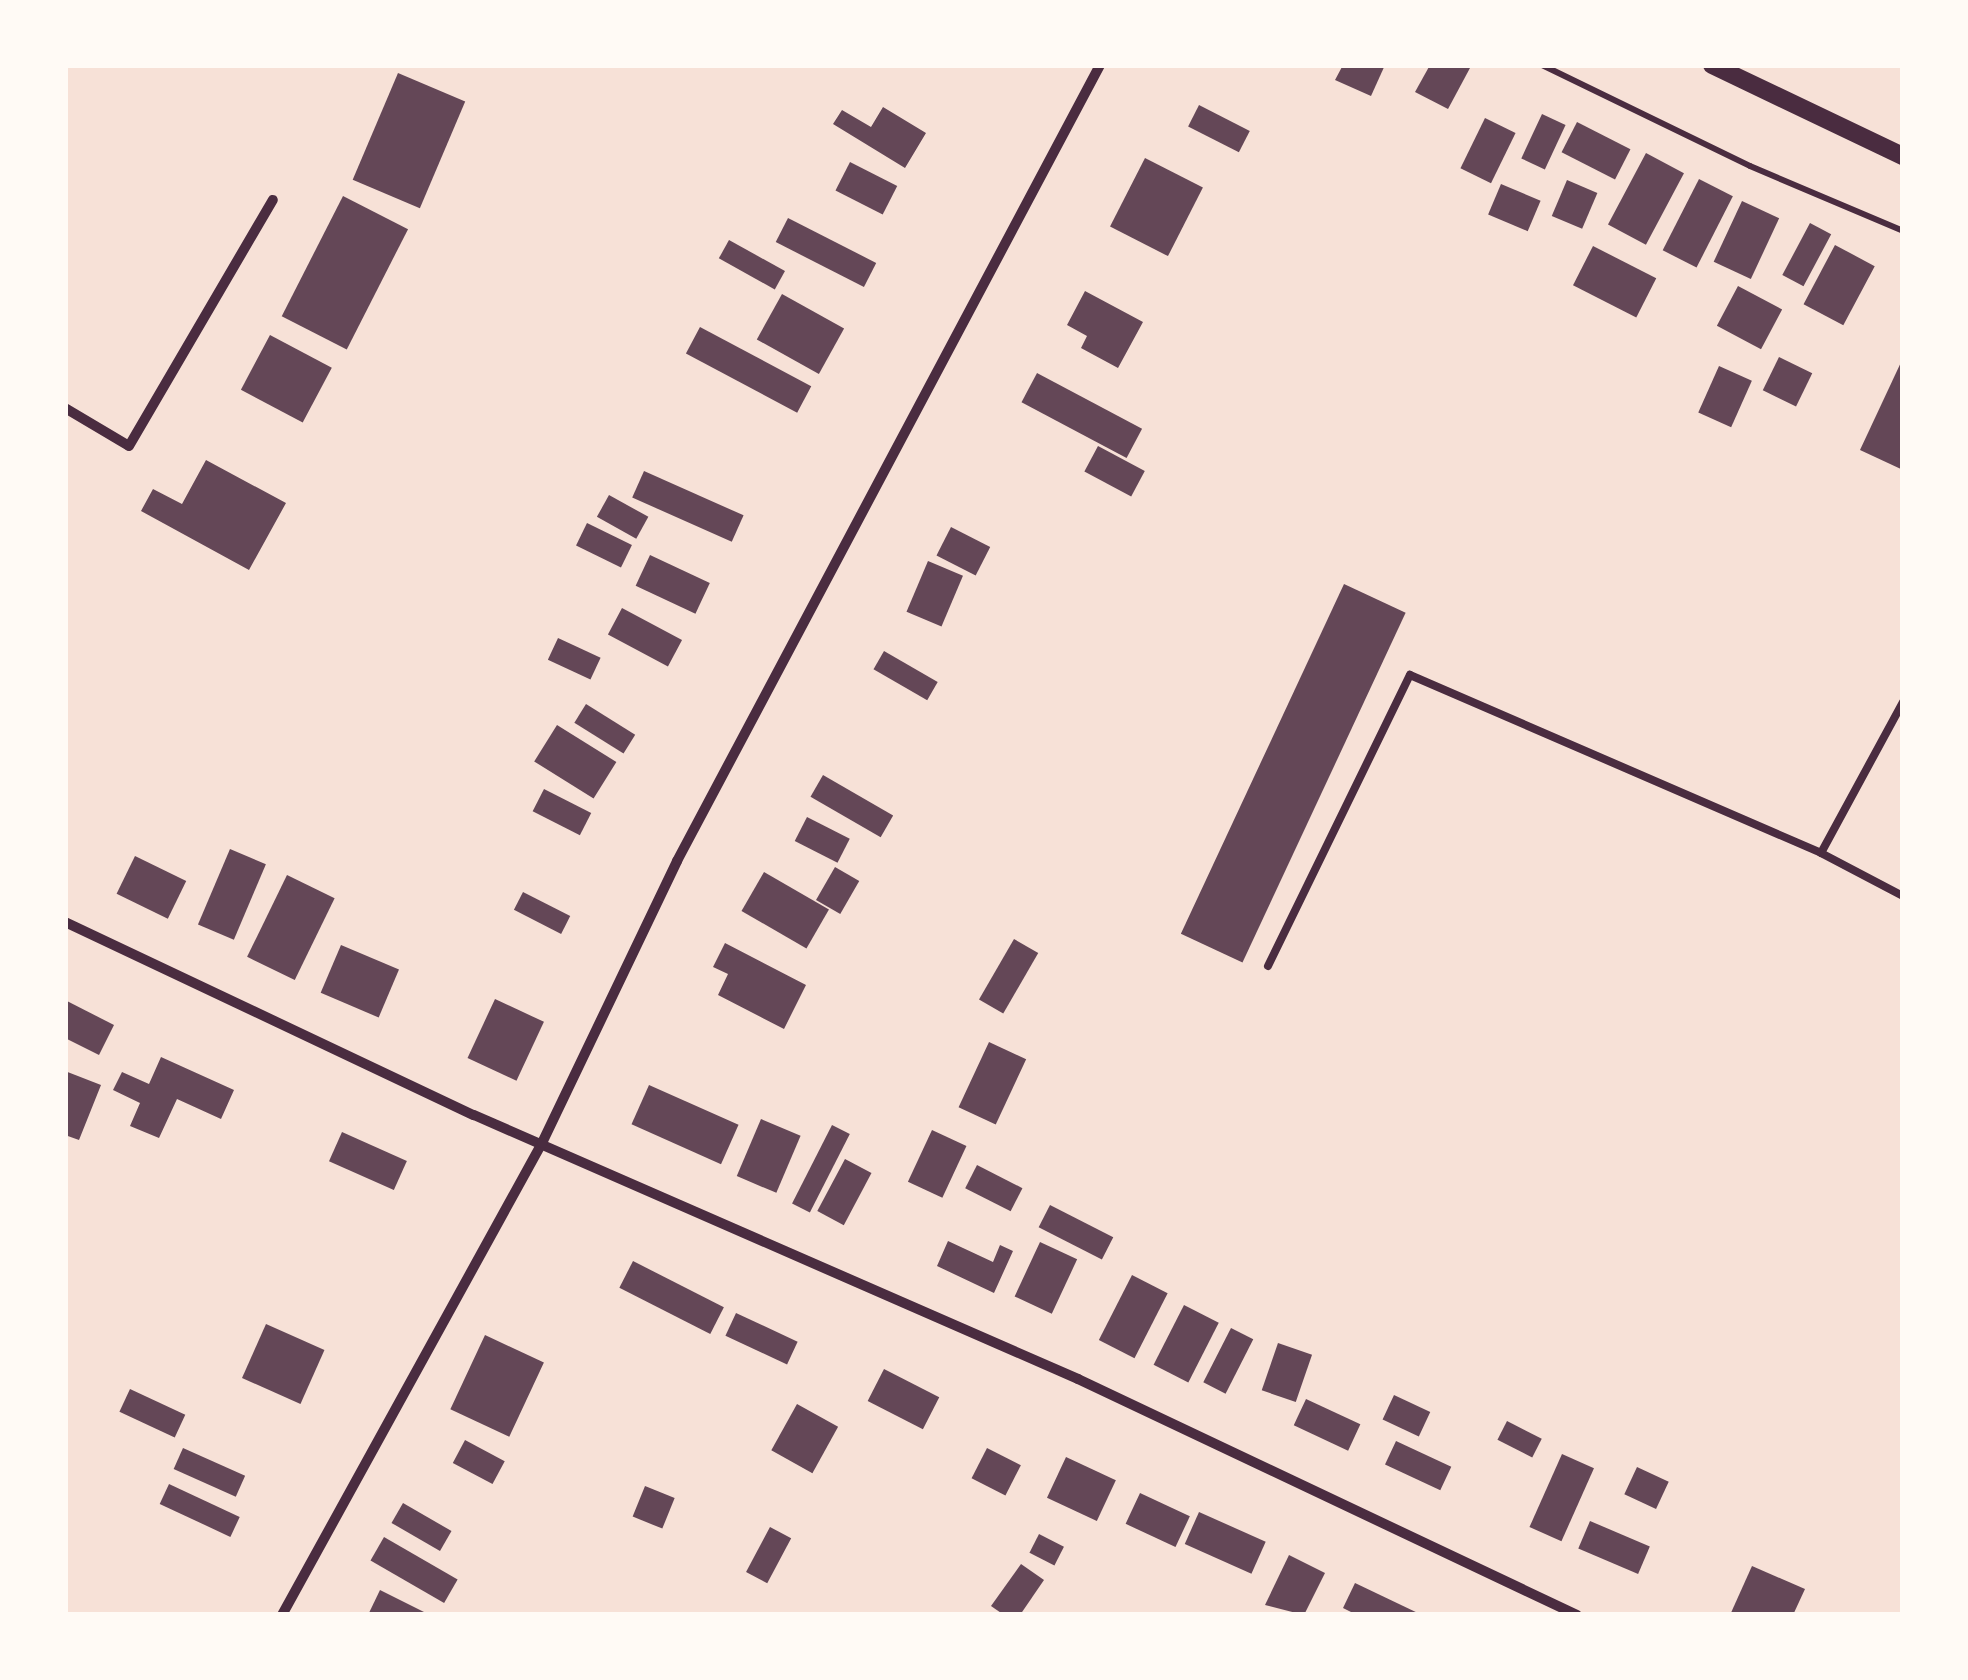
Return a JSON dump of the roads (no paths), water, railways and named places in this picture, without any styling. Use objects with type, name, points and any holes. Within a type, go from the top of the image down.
[{"type":"street","points":[[282,1615],[542,1143],[676,861],[1100,65]]},
{"type":"street","points":[[1712,65],[1903,156]]},
{"type":"street","points":[[65,408],[129,446],[273,200]]},
{"type":"street","points":[[65,922],[542,1143],[1078,1379],[1577,1615]]},
{"type":"lane","points":[[1268,966],[1410,675],[1821,854],[1903,896]]},
{"type":"lane","points":[[1821,854],[1903,702]]}]
